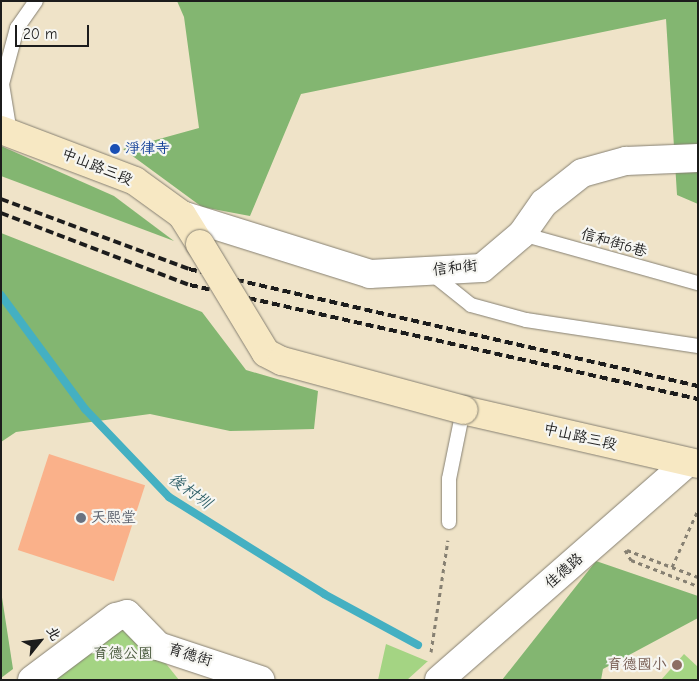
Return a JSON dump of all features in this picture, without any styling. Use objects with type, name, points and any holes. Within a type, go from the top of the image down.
[{"type":"main road","name":"中山路三段","points":[[6,131],[135,181],[182,215],[266,353],[282,361],[463,410],[693,463]]},
{"type":"street","name":"信和街","points":[[182,215],[370,274],[482,268],[522,234],[544,203],[582,173],[626,160],[698,158]]},
{"type":"street","name":"佳德路","points":[[434,670],[693,463]]},
{"type":"street","name":"育德街","points":[[32,680],[116,616],[127,614],[158,646],[260,680]]},
{"type":"lane","points":[[6,131],[2,84],[16,28],[36,1]]},
{"type":"lane","name":"信和街6巷","points":[[522,234],[698,284]]},
{"type":"lane","points":[[428,271],[471,305],[526,320],[698,346]]},
{"type":"lane","points":[[449,522],[449,479],[463,410]]},
{"type":"path","points":[[672,567],[698,510]]},
{"type":"path","points":[[434,670],[447,560],[449,522]]},
{"type":"path","points":[[618,545],[698,577]]},
{"type":"path","points":[[624,549],[631,560],[698,586]]},
{"type":"green space","points":[[177,1],[698,1],[698,204],[677,195],[666,19],[301,94],[250,216],[202,207],[123,149],[199,128],[184,17]]},
{"type":"green space","points":[[1,146],[114,196],[174,241],[1,176]]},
{"type":"green space","points":[[1,233],[202,312],[246,370],[318,391],[314,429],[230,431],[150,414],[16,432],[1,442]]},
{"type":"green space","points":[[596,561],[698,596],[698,618],[603,669],[601,680],[502,680]]},
{"type":"green space","points":[[1,591],[13,669],[1,678]]},
{"type":"green space","name":"育德公園","points":[[119,623],[136,626],[179,680],[47,680]]},
{"type":"green space","points":[[386,644],[428,661],[407,680],[378,680]]},
{"type":"green space","points":[[684,654],[698,667],[698,680],[661,680]]},
{"type":"building","name":"天熙堂","points":[[49,454],[145,485],[114,581],[18,550]]},
{"type":"waterway","name":"後村圳","points":[[1,295],[85,409],[169,497],[324,594],[418,645]]},
{"type":"railway","points":[[1,199],[189,269],[698,386]]},
{"type":"railway","points":[[1,213],[190,285],[698,399]]},
{"type":"place","name":"淨律寺","points":[[115,149]]},
{"type":"place","name":"天熙堂","points":[[81,518]]},
{"type":"place","name":"育德國小","points":[[677,665]]}]
